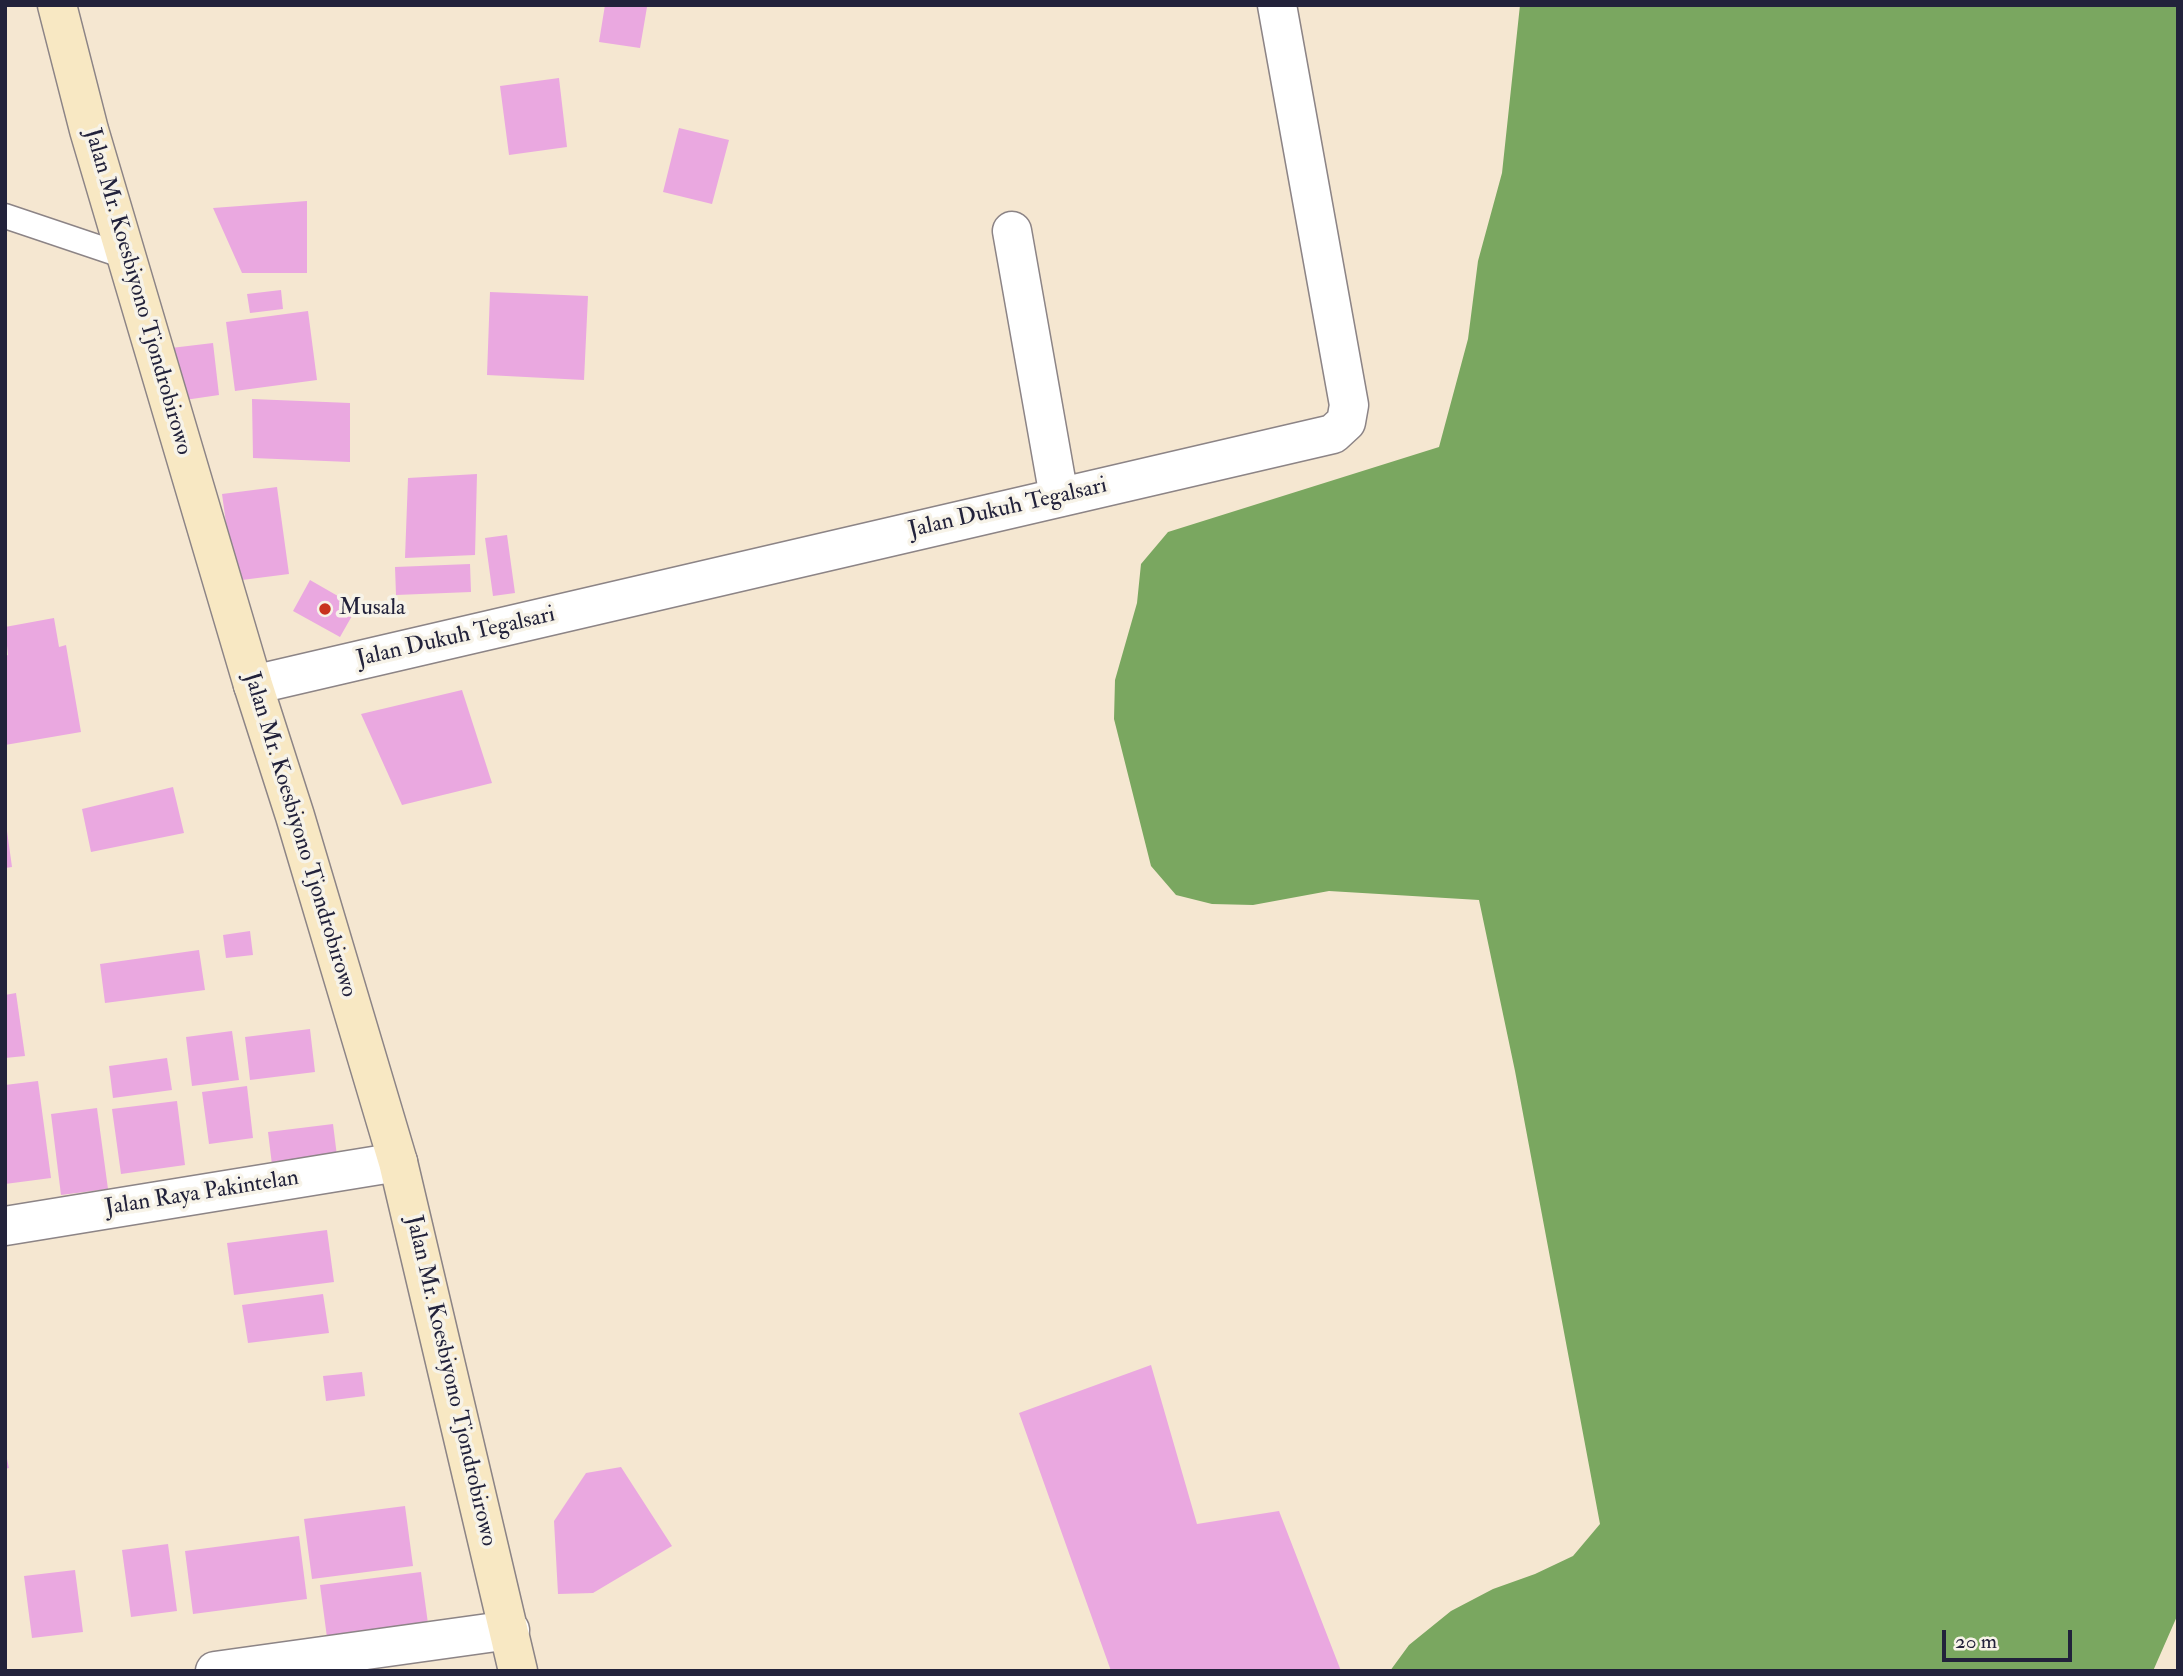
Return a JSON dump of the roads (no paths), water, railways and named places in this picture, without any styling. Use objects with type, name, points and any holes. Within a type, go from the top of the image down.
[{"type":"main road","name":"Jalan Mr. Koesbiyono Tjondrobirowo","points":[[57,5],[89,131],[253,685],[398,1161],[518,1671]]},
{"type":"street","name":"Jalan Dukuh Tegalsari","points":[[253,685],[1333,433],[1346,422],[1349,405],[1277,5]]},
{"type":"street","points":[[1012,231],[1059,497]]},
{"type":"street","name":"Jalan Raya Pakintelan","points":[[5,1226],[398,1161]]},
{"type":"street","points":[[215,1671],[510,1629]]},
{"type":"lane","points":[[5,216],[127,257]]},
{"type":"place","name":"Musala","points":[[325,609]]}]
